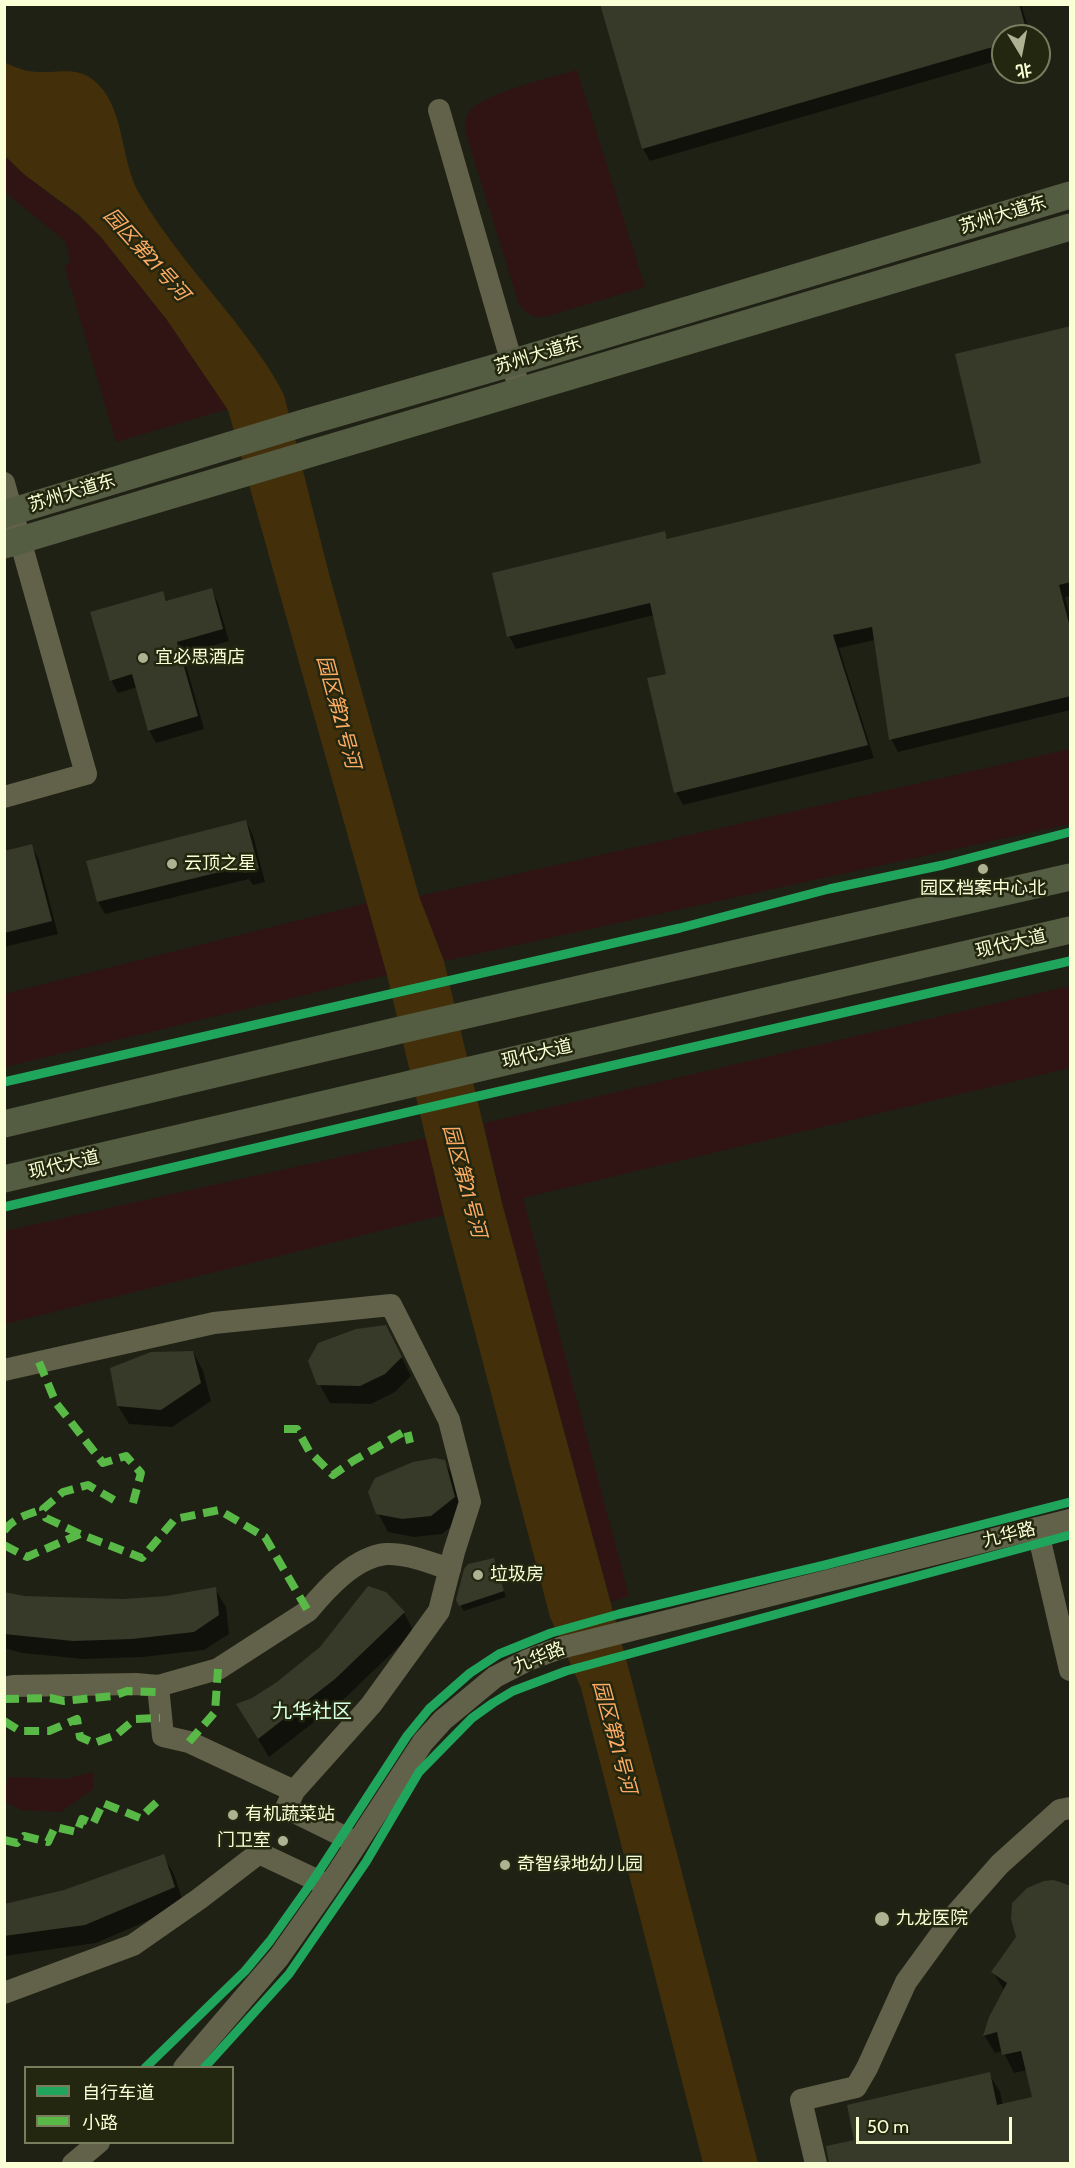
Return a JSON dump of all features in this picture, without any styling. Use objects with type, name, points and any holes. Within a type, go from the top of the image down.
[{"type":"main road","name":"苏州大道东","points":[[9,512],[1071,195]]},
{"type":"main road","name":"苏州大道东","points":[[13,542],[1071,227]]},
{"type":"main road","points":[[4,1124],[396,1031],[1071,877]]},
{"type":"main road","name":"现代大道","points":[[4,1179],[1071,930]]},
{"type":"street","points":[[439,110],[520,392]]},
{"type":"street","points":[[4,483],[13,542],[86,774],[4,797]]},
{"type":"street","points":[[4,1370],[214,1323],[391,1305],[449,1420],[470,1502],[439,1611],[371,1705],[294,1791],[286,1808],[357,1843]]},
{"type":"street","name":"九华路","points":[[185,2066],[279,1957],[329,1886],[423,1742],[443,1720],[495,1677],[528,1660],[560,1648],[1071,1520]]},
{"type":"street","points":[[1037,1528],[1071,1670]]},
{"type":"street","points":[[4,1688],[136,1684],[158,1686],[218,1669],[308,1611],[358,1563],[386,1554],[410,1557],[450,1569]]},
{"type":"street","points":[[158,1686],[163,1736],[189,1742],[294,1791]]},
{"type":"street","points":[[816,2163],[801,2100],[856,2086],[867,2068],[906,1982],[954,1916],[1000,1864],[1060,1810],[1071,1808]]},
{"type":"street","points":[[5,1993],[134,1946],[259,1853],[329,1886]]},
{"type":"street","points":[[73,2163],[97,2144]]},
{"type":"shaded area","points":[[577,70],[645,287],[545,317],[537,317],[527,313],[519,304],[465,125],[469,112],[488,98],[519,86]]},
{"type":"shaded area","points":[[4,156],[89,225],[136,275],[228,409],[116,442],[65,268],[70,260],[65,241],[5,192]]},
{"type":"shaded area","points":[[1070,749],[1070,824],[444,961],[419,896]]},
{"type":"shaded area","points":[[367,903],[387,975],[5,1067],[4,994]]},
{"type":"shaded area","points":[[1070,986],[1070,1068],[523,1198],[629,1596],[611,1602],[502,1203],[484,1123]]},
{"type":"shaded area","points":[[426,1138],[444,1215],[5,1324],[5,1231]]},
{"type":"shaded area","points":[[94,1772],[94,1788],[61,1812],[21,1810],[5,1802],[5,1787],[9,1777],[65,1779]]},
{"type":"water","name":"园区第21号河","points":[[4,62],[30,71],[79,73],[92,79],[103,90],[117,117],[128,166],[140,195],[172,243],[254,347],[284,395],[329,574],[419,896],[444,961],[502,1203],[630,1674],[758,2163],[703,2163],[581,1688],[550,1617],[444,1215],[387,975],[228,410],[167,320],[101,237],[79,215],[25,175],[5,156]]},
{"type":"building","points":[[600,4],[1019,4],[1025,24],[991,24],[991,47],[642,149]]},
{"type":"building","points":[[1071,326],[1071,582],[1059,585],[1071,631],[1071,696],[889,740],[872,627],[833,635],[868,745],[674,793],[647,678],[666,674],[650,603],[507,637],[492,573],[665,531],[667,539],[981,463],[955,354]]},
{"type":"building","name":"宜必思酒店","points":[[212,588],[223,629],[177,642],[198,716],[148,731],[132,674],[110,681],[90,612],[163,591],[166,601]]},
{"type":"building","name":"云顶之星","points":[[246,820],[259,869],[244,873],[240,867],[97,902],[86,861]]},
{"type":"building","points":[[32,844],[52,921],[4,933],[4,851]]},
{"type":"building","points":[[386,1325],[402,1357],[385,1374],[360,1386],[317,1385],[308,1361],[318,1343],[356,1329]]},
{"type":"building","points":[[193,1351],[201,1383],[161,1410],[117,1406],[110,1368],[151,1352]]},
{"type":"building","points":[[435,1458],[445,1460],[455,1497],[431,1516],[402,1519],[376,1514],[368,1492],[375,1478],[413,1462]]},
{"type":"building","name":"垃圾房","points":[[494,1558],[504,1591],[459,1606],[456,1600],[464,1569],[468,1564]]},
{"type":"building","points":[[368,1586],[386,1592],[405,1612],[335,1679],[258,1739],[236,1704],[252,1698],[277,1682],[320,1647]]},
{"type":"building","points":[[216,1587],[219,1615],[194,1632],[132,1639],[73,1641],[4,1634],[4,1592],[24,1596],[123,1599],[166,1596]]},
{"type":"building","points":[[164,1854],[175,1887],[85,1925],[4,1936],[4,1904],[64,1890]]},
{"type":"building","points":[[1054,1880],[1071,1886],[1071,2163],[829,2163],[826,2146],[854,2140],[847,2105],[990,2072],[997,2105],[1032,2097],[1021,2051],[1002,2055],[997,2032],[983,2036],[989,2017],[1007,1983],[991,1972],[1016,1937],[1011,1919],[1012,1903],[1027,1888],[1044,1881]]},
{"type":"marked path","points":[[39,1362],[56,1403],[103,1463],[126,1456],[141,1473],[133,1503]]},
{"type":"marked path","points":[[284,1429],[297,1429],[309,1451],[333,1475],[407,1430],[410,1443]]},
{"type":"marked path","points":[[80,1534],[46,1518],[43,1509],[63,1492],[88,1485],[114,1500]]},
{"type":"marked path","points":[[4,1531],[17,1520],[43,1509]]},
{"type":"marked path","points":[[4,1545],[27,1557],[80,1534],[142,1558],[175,1519],[219,1510],[265,1537],[308,1611]]},
{"type":"marked path","points":[[189,1742],[215,1712],[218,1669]]},
{"type":"marked path","points":[[4,1699],[50,1698],[64,1701],[113,1696],[127,1691],[159,1692]]},
{"type":"marked path","points":[[4,1721],[20,1731],[49,1731],[77,1719],[80,1737],[94,1743],[116,1735],[135,1719],[160,1718]]},
{"type":"marked path","points":[[4,1840],[17,1843],[24,1836],[48,1842],[55,1827],[77,1832],[82,1819],[93,1824],[103,1803],[140,1818],[161,1798]]},
{"type":"cycle path","points":[[4,1082],[680,928],[829,889],[943,865],[1070,832]]},
{"type":"cycle path","points":[[4,1207],[1070,961]]},
{"type":"cycle path","points":[[147,2066],[245,1971],[270,1941],[314,1879],[407,1736],[429,1709],[470,1673],[499,1654],[551,1633],[619,1614],[825,1565],[1070,1502]]},
{"type":"cycle path","points":[[206,2066],[289,1974],[366,1862],[419,1772],[472,1718],[493,1703],[513,1691],[566,1671],[1070,1535]]},
{"type":"place","name":"宜必思酒店","points":[[143,658]]},
{"type":"place","name":"云顶之星","points":[[172,864]]},
{"type":"place","name":"园区档案中心北","points":[[983,869]]},
{"type":"place","name":"垃圾房","points":[[478,1575]]},
{"type":"place","name":"有机蔬菜站","points":[[233,1815]]},
{"type":"place","name":"门卫室","points":[[283,1841]]},
{"type":"place","name":"奇智绿地幼儿园","points":[[505,1865]]},
{"type":"place","name":"九龙医院","points":[[882,1919]]},
{"type":"district","name":"九华社区","points":[[312,1712]]}]
